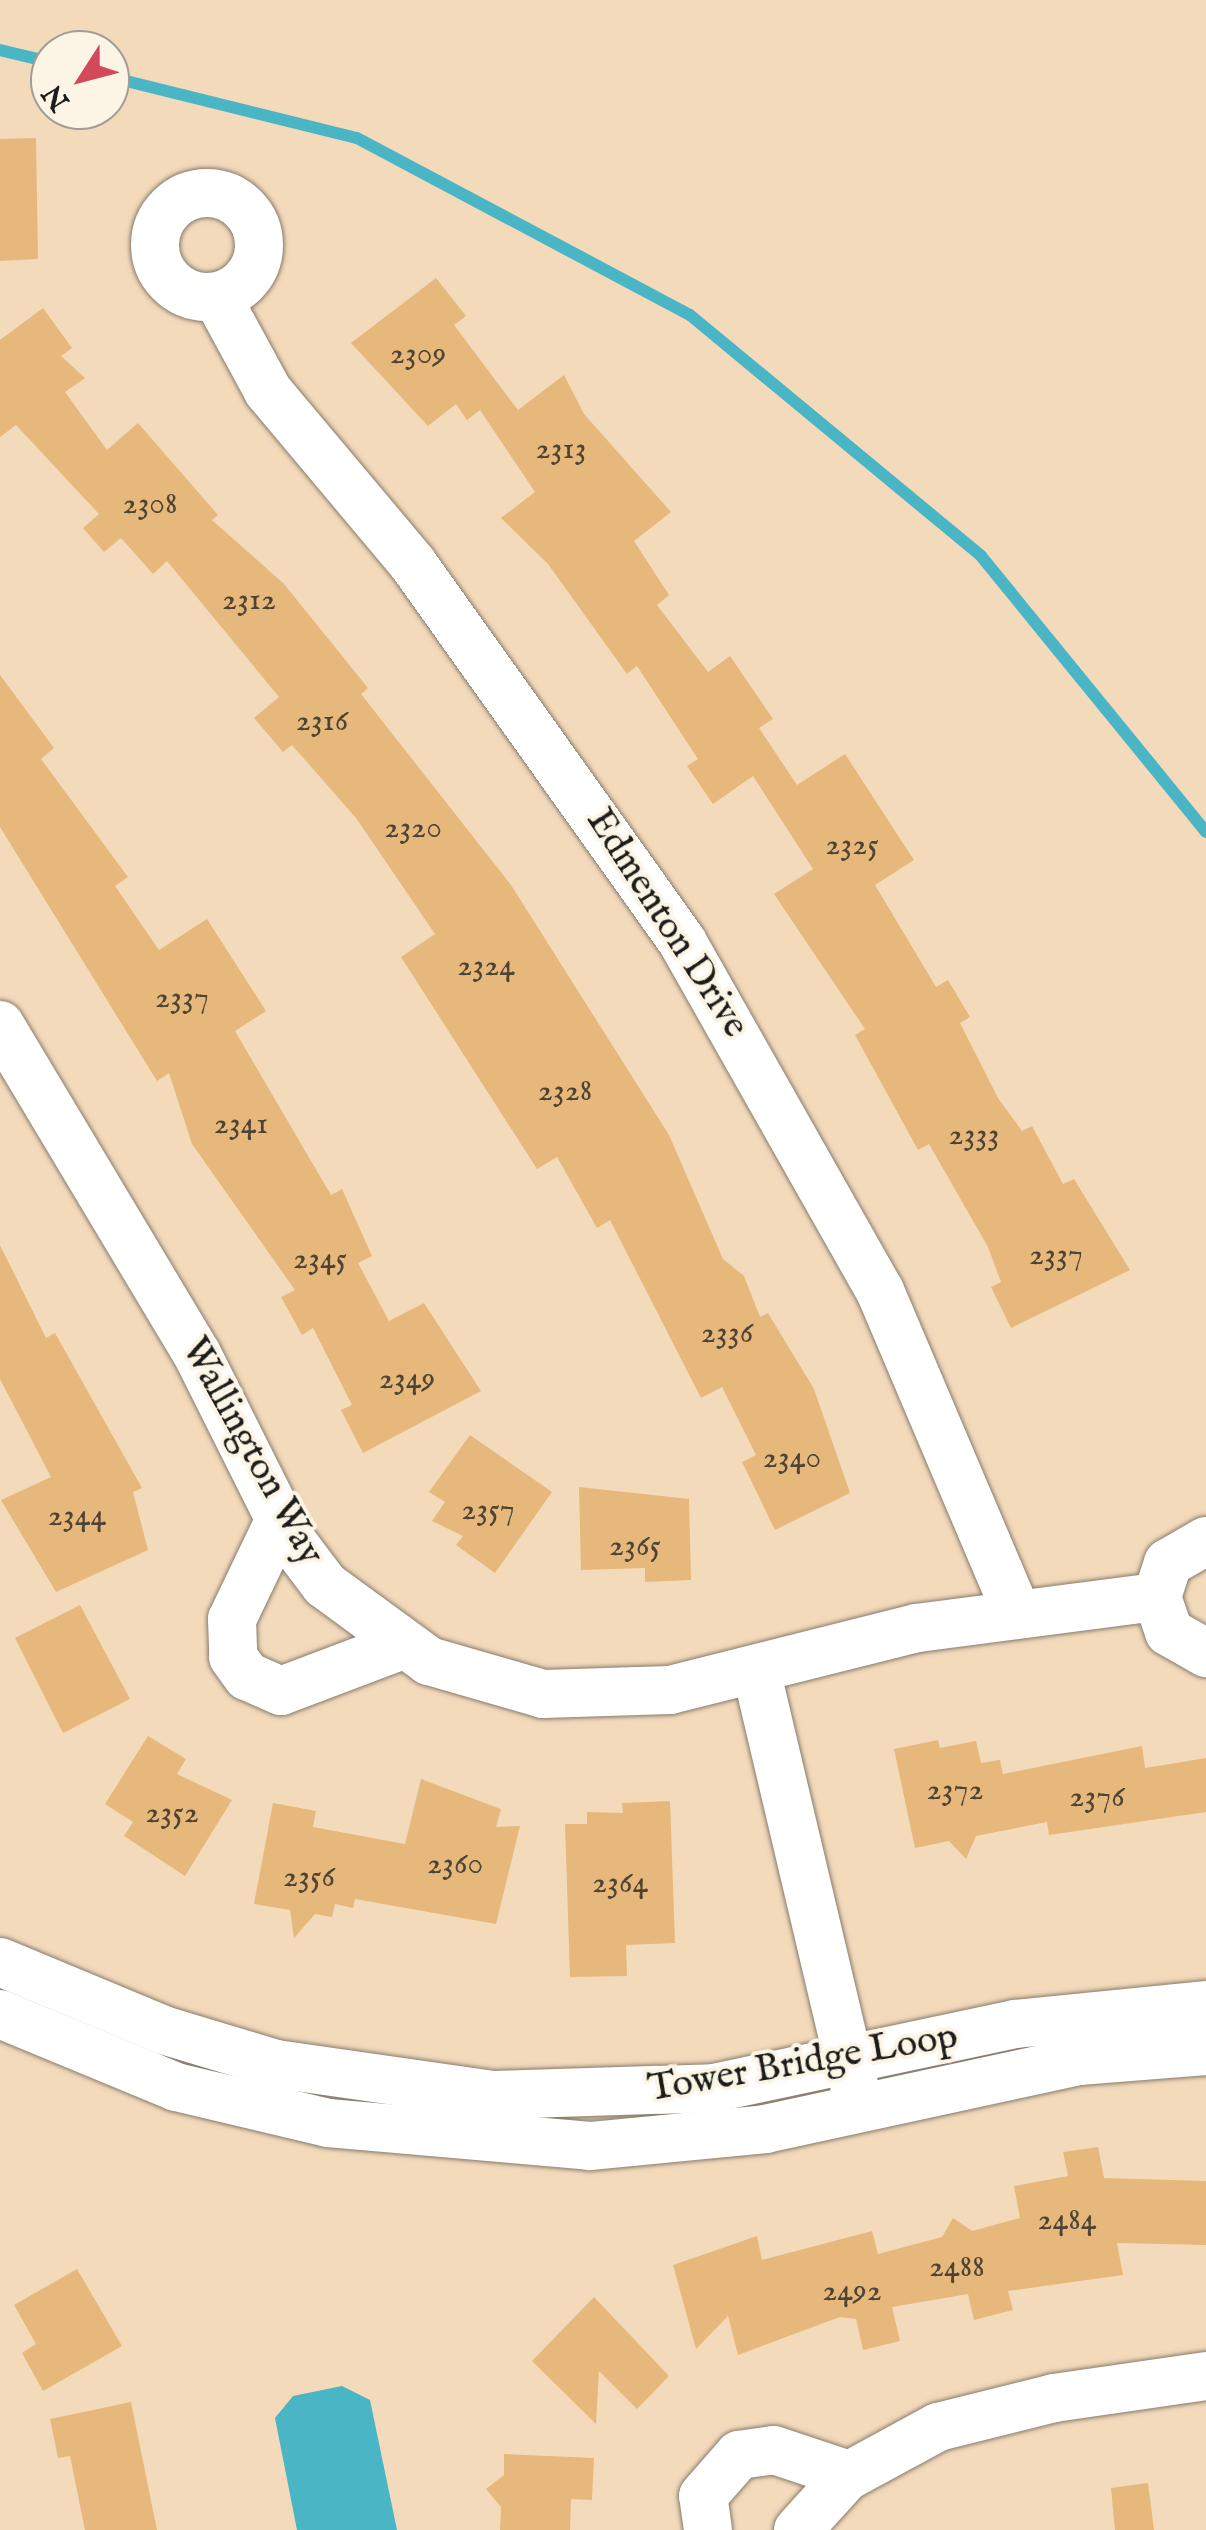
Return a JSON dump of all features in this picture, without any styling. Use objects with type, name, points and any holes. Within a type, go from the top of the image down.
[{"type":"street","name":"Edmenton Drive","points":[[217,297],[268,390],[413,564],[683,943],[880,1291],[1016,1610]]},
{"type":"street","name":"Wallington Way","points":[[0,1025],[197,1354],[280,1518],[325,1584],[404,1645],[485,1682],[542,1694],[670,1690],[757,1674],[1016,1610],[1157,1598]]},
{"type":"street","points":[[280,1518],[232,1619],[233,1657],[246,1676],[281,1691],[404,1645]]},
{"type":"street","points":[[1206,1542],[1168,1563],[1157,1598],[1169,1632],[1206,1653]]},
{"type":"street","points":[[757,1674],[859,2108]]},
{"type":"street","name":"Tower Bridge Loop","points":[[0,1962],[163,2030],[386,2084],[606,2097],[714,2088],[1085,2013],[1206,2006]]},
{"type":"street","name":"Tower Bridge Loop","points":[[0,2014],[176,2087],[419,2137],[666,2142],[859,2108],[1079,2062],[1206,2051]]},
{"type":"street","points":[[798,2530],[849,2475],[938,2427],[1054,2398],[1206,2376]]},
{"type":"street","points":[[708,2530],[702,2496],[740,2454],[774,2450],[849,2475]]},
{"type":"water","points":[[342,2386],[370,2400],[397,2530],[297,2530],[275,2418],[293,2396]]},
{"type":"building","points":[[36,138],[38,259],[0,261],[0,139]]},
{"type":"building","points":[[436,278],[466,316],[454,325],[518,410],[564,375],[584,414],[671,512],[634,541],[669,595],[657,605],[708,672],[730,656],[773,719],[759,728],[797,785],[845,754],[914,860],[875,885],[936,987],[948,980],[970,1017],[960,1023],[998,1098],[1022,1131],[1032,1126],[1063,1184],[1074,1179],[1130,1270],[1011,1328],[991,1287],[1001,1282],[988,1247],[929,1144],[918,1150],[855,1035],[865,1029],[774,894],[813,869],[753,776],[713,804],[687,766],[698,759],[637,666],[627,674],[548,564],[501,518],[535,492],[480,410],[467,420],[456,404],[428,426],[351,343]]},
{"type":"building","points":[[43,308],[72,348],[61,356],[85,378],[65,392],[107,450],[138,423],[218,515],[212,520],[284,584],[368,688],[361,694],[511,885],[669,1135],[723,1259],[744,1276],[760,1317],[768,1313],[814,1389],[850,1493],[775,1530],[742,1462],[756,1455],[722,1387],[701,1398],[610,1220],[597,1228],[557,1157],[537,1169],[401,957],[435,934],[356,818],[292,745],[283,752],[254,718],[279,697],[167,561],[153,574],[121,538],[104,552],[83,528],[99,514],[16,425],[0,437],[0,340]]},
{"type":"building","points":[[0,675],[54,748],[41,759],[128,877],[115,886],[159,950],[207,919],[266,1011],[235,1031],[331,1195],[342,1189],[372,1256],[358,1263],[389,1321],[424,1303],[481,1391],[363,1453],[341,1410],[352,1405],[313,1328],[302,1335],[281,1297],[295,1290],[192,1144],[169,1073],[157,1081],[0,827]]},
{"type":"building","points":[[0,1245],[46,1338],[55,1333],[142,1488],[133,1492],[148,1550],[56,1592],[1,1500],[51,1477],[0,1379]]},
{"type":"building","points":[[470,1435],[552,1492],[495,1573],[456,1545],[463,1536],[432,1521],[445,1502],[429,1492]]},
{"type":"building","points":[[579,1487],[689,1499],[691,1580],[645,1582],[645,1568],[581,1570]]},
{"type":"building","points":[[80,1605],[130,1699],[63,1733],[15,1638]]},
{"type":"building","points":[[148,1736],[186,1759],[177,1774],[232,1800],[185,1876],[124,1836],[133,1822],[105,1804]]},
{"type":"building","points":[[938,1740],[940,1748],[976,1741],[981,1763],[1000,1760],[1003,1774],[1142,1746],[1145,1768],[1206,1758],[1206,1812],[1049,1835],[1047,1822],[976,1836],[966,1859],[949,1841],[915,1848],[894,1749]]},
{"type":"building","points":[[421,1779],[501,1809],[496,1827],[520,1826],[496,1924],[355,1899],[353,1908],[335,1904],[332,1917],[315,1914],[294,1938],[290,1910],[254,1904],[273,1803],[316,1811],[313,1827],[405,1844]]},
{"type":"building","points":[[670,1801],[675,1943],[626,1945],[627,1976],[570,1977],[565,1824],[587,1824],[587,1812],[623,1813],[622,1803]]},
{"type":"building","points":[[1098,2147],[1104,2178],[1206,2181],[1206,2245],[1117,2243],[1123,2275],[1008,2291],[1013,2310],[974,2320],[968,2294],[892,2307],[900,2341],[863,2350],[856,2319],[840,2317],[738,2355],[728,2316],[696,2349],[673,2265],[757,2236],[762,2260],[872,2231],[878,2254],[942,2237],[953,2218],[972,2231],[1020,2218],[1014,2186],[1068,2176],[1063,2152]]},
{"type":"building","points":[[77,2269],[122,2346],[43,2391],[22,2353],[36,2344],[14,2305]]},
{"type":"building","points":[[594,2297],[669,2376],[637,2409],[599,2371],[596,2424],[532,2361]]},
{"type":"building","points":[[131,2402],[157,2530],[85,2530],[70,2456],[58,2458],[50,2419]]},
{"type":"building","points":[[504,2454],[594,2458],[592,2500],[571,2499],[570,2530],[500,2530],[501,2507],[486,2489],[504,2475]]},
{"type":"building","points":[[1148,2483],[1154,2530],[1115,2530],[1111,2488]]},
{"type":"waterway","points":[[0,50],[30,57]]},
{"type":"waterway","points":[[130,82],[357,138],[690,315],[981,556],[1206,832]]}]
